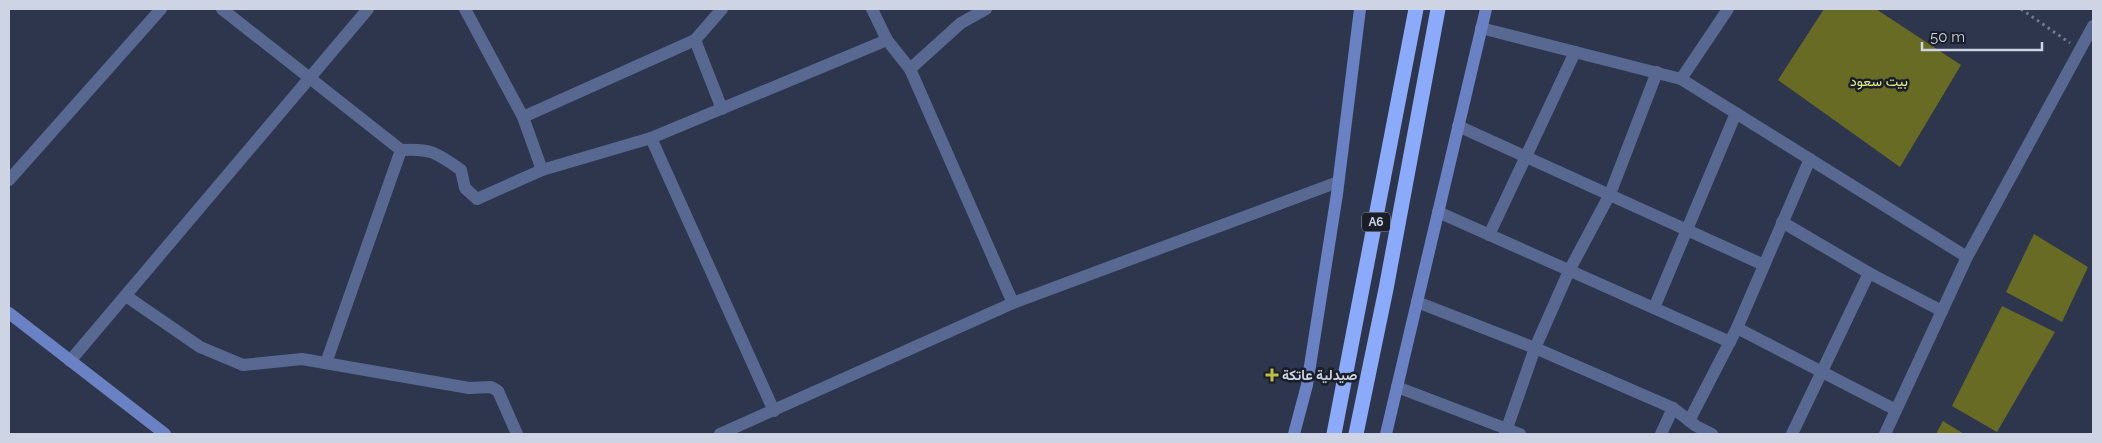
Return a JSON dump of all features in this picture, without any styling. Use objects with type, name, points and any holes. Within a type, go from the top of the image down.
[{"type":"highway","name":"A6","points":[[1334,434],[1416,9]]},
{"type":"highway","name":"A6","points":[[1356,434],[1378,335],[1438,9]]},
{"type":"street","points":[[9,180],[160,9]]},
{"type":"street","points":[[222,9],[400,150],[421,149],[437,154],[461,170],[465,188],[477,198],[542,170],[651,138],[887,40]]},
{"type":"street","points":[[70,361],[368,9]]},
{"type":"street","points":[[465,9],[522,117],[542,170]]},
{"type":"street","points":[[522,117],[695,40],[722,9]]},
{"type":"street","points":[[872,9],[887,40],[910,69],[1013,303]]},
{"type":"street","points":[[910,69],[961,23],[986,9]]},
{"type":"street","points":[[1294,434],[1307,385],[1338,182],[1360,9]]},
{"type":"street","points":[[1386,434],[1486,9]]},
{"type":"street","points":[[1681,78],[1728,9]]},
{"type":"street","points":[[1885,434],[1967,257],[2093,26]]},
{"type":"street","points":[[1481,28],[1681,78],[1967,257]]},
{"type":"street","points":[[695,40],[722,109]]},
{"type":"street","points":[[1489,235],[1575,52]]},
{"type":"street","points":[[1506,432],[1535,348],[1569,271],[1610,194],[1657,72]]},
{"type":"street","points":[[1654,308],[1736,113]]},
{"type":"street","points":[[1458,126],[1688,228],[1764,264]]},
{"type":"street","points":[[651,138],[774,410]]},
{"type":"street","points":[[326,363],[400,150]]},
{"type":"street","points":[[1690,421],[1737,328],[1810,159]]},
{"type":"street","points":[[720,434],[1013,303],[1338,182]]},
{"type":"street","points":[[1438,212],[1730,342]]},
{"type":"street","points":[[1782,222],[1869,273],[1942,310]]},
{"type":"street","points":[[1792,434],[1869,273]]},
{"type":"street","points":[[126,296],[200,348],[243,365],[302,358],[469,388],[491,387],[498,390],[517,434]]},
{"type":"street","points":[[1417,302],[1535,348],[1673,408],[1712,434]]},
{"type":"street","points":[[9,313],[165,434]]},
{"type":"street","points":[[1737,328],[1896,410]]},
{"type":"street","points":[[1397,387],[1506,432],[1520,434]]},
{"type":"street","points":[[1662,434],[1673,408]]},
{"type":"path","points":[[2021,9],[2080,50]]},
{"type":"green space","name":"بيت سعود","points":[[1824,9],[1876,9],[1961,65],[1900,167],[1778,80]]},
{"type":"green space","points":[[2034,234],[2088,267],[2062,322],[2006,292]]},
{"type":"green space","points":[[2002,306],[2055,332],[1997,432],[1952,406]]},
{"type":"green space","points":[[1943,421],[1964,434],[1936,434]]},
{"type":"place","name":"صيدلية عاتكة","points":[[1272,375]]}]
